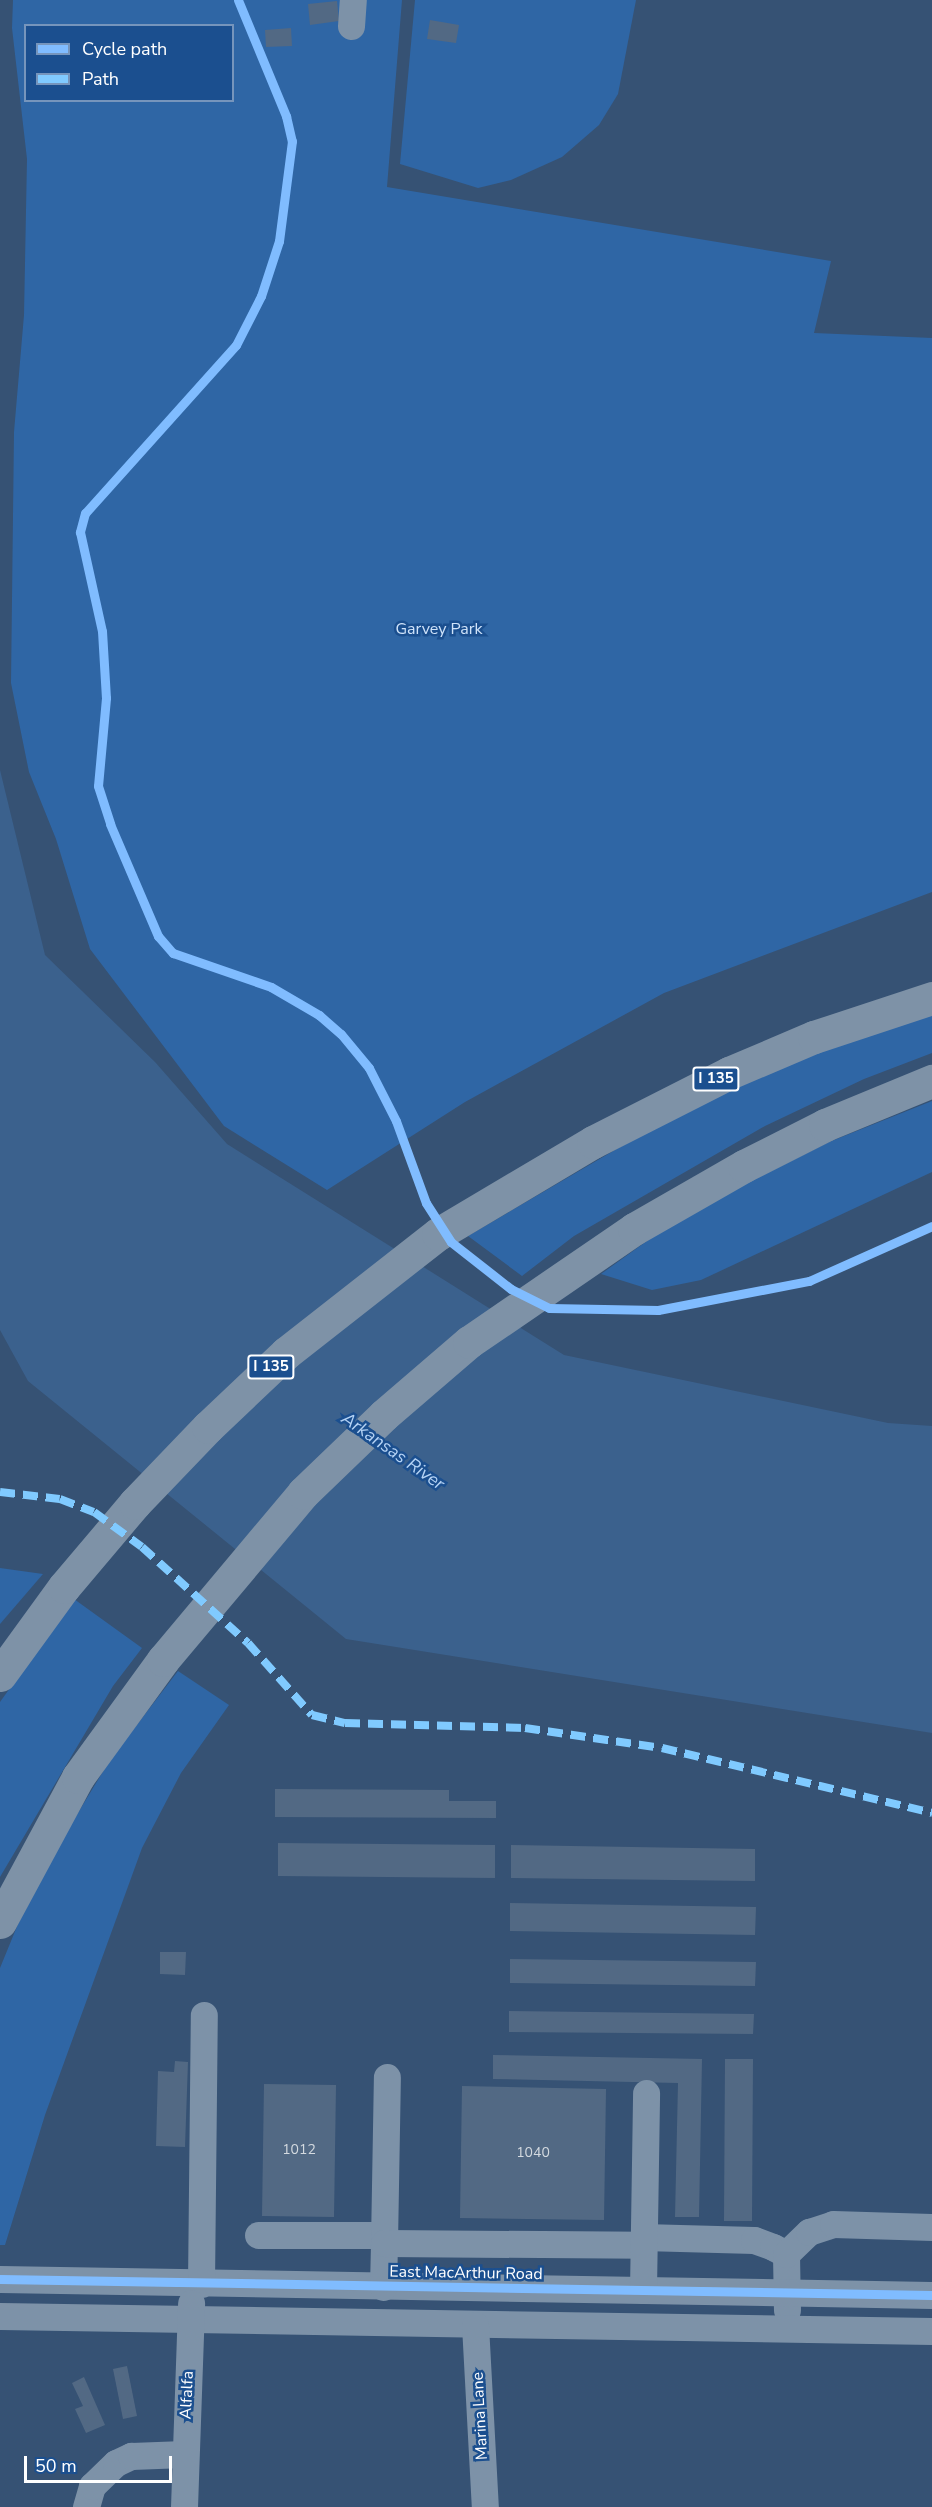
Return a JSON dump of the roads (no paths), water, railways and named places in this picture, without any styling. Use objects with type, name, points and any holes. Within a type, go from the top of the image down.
[{"type":"highway","name":"I 135","points":[[0,1675],[64,1587],[143,1494],[286,1353],[438,1234],[593,1142],[729,1073],[814,1037],[932,998]]},
{"type":"highway","points":[[0,1922],[78,1777],[163,1660],[303,1493],[384,1415],[469,1342],[583,1260],[744,1166],[825,1125],[932,1081]]},
{"type":"street","name":"Alfalfa","points":[[184,2507],[184,2454],[191,2320],[196,2284],[204,2015]]},
{"type":"street","points":[[383,2287],[387,2077]]},
{"type":"street","points":[[643,2290],[646,2092]]},
{"type":"street","points":[[786,2329],[788,2292],[786,2254],[809,2232],[833,2224],[932,2227]]},
{"type":"street","points":[[258,2235],[384,2239],[754,2240],[786,2254]]},
{"type":"street","name":"East MacArthur Road","points":[[0,2279],[932,2295]]},
{"type":"street","points":[[0,2316],[932,2331]]},
{"type":"street","name":"Marina Lane","points":[[475,2325],[485,2507]]},
{"type":"street","points":[[86,2507],[92,2486],[116,2463],[131,2456],[184,2454]]},
{"type":"water","name":"Arkansas River","points":[[0,770],[45,955],[155,1062],[227,1144],[564,1355],[888,1423],[932,1426],[932,1733],[346,1639],[28,1381],[0,1330]]},
{"type":"park label","name":"Garvey Park","points":[[439,629]]}]
